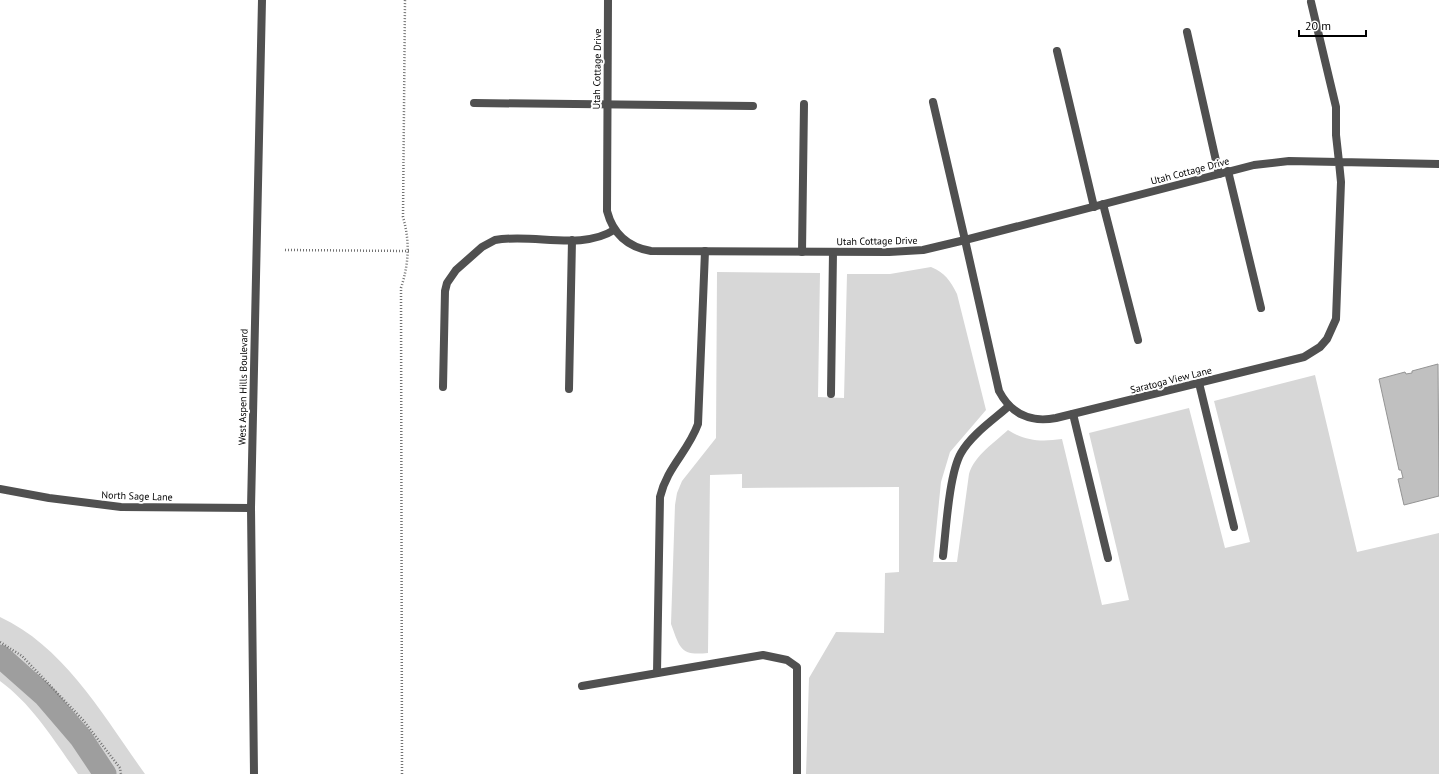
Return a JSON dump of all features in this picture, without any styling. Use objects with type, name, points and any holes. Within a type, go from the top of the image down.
[{"type":"street","name":"West Aspen Hills Boulevard","points":[[254,774],[251,508],[262,0]]},
{"type":"street","name":"Utah Cottage Drive","points":[[608,0],[607,211],[614,230],[630,244],[640,249],[651,251],[906,251],[965,240],[1219,174],[1271,162],[1439,164]]},
{"type":"street","name":"Saratoga View Lane","points":[[933,102],[1000,391],[1009,406],[1019,414],[1034,420],[1045,420],[1304,357],[1320,347],[1327,339],[1336,320],[1341,182],[1336,135],[1336,107],[1311,2]]},
{"type":"street","points":[[1187,32],[1219,174]]},
{"type":"street","points":[[1056,51],[1094,207]]},
{"type":"street","points":[[474,103],[753,106]]},
{"type":"street","points":[[802,252],[804,104]]},
{"type":"street","points":[[1228,172],[1261,308]]},
{"type":"street","points":[[1103,204],[1138,340]]},
{"type":"street","points":[[443,387],[445,291],[447,283],[454,273],[482,246],[495,240],[597,239],[614,230]]},
{"type":"street","points":[[569,389],[572,240]]},
{"type":"street","points":[[657,674],[660,497],[668,473],[691,441],[698,424],[704,251]]},
{"type":"street","points":[[831,394],[833,252]]},
{"type":"street","points":[[1199,383],[1234,527]]},
{"type":"street","points":[[942,556],[954,473],[961,453],[972,439],[1009,406]]},
{"type":"street","points":[[1073,414],[1108,558]]},
{"type":"street","name":"North Sage Lane","points":[[0,489],[49,498],[121,507],[251,508]]},
{"type":"street","points":[[582,686],[763,656],[787,660],[797,667],[797,774]]},
{"type":"path","points":[[402,774],[401,288],[407,269],[409,251],[408,234],[403,217],[405,0]]},
{"type":"path","points":[[285,250],[409,251]]},
{"type":"path","points":[[0,642],[22,656],[84,720],[120,768],[121,774]]},
{"type":"shaded area","points":[[931,267],[947,278],[957,294],[986,410],[950,452],[941,482],[933,562],[957,562],[969,474],[975,461],[980,455],[1008,430],[1014,434],[1034,440],[1062,439],[1102,605],[1129,600],[1089,433],[1189,408],[1225,548],[1250,542],[1214,401],[1315,375],[1357,552],[1439,533],[1439,774],[806,774],[809,678],[836,632],[884,633],[885,573],[899,572],[899,487],[742,488],[742,474],[710,475],[708,653],[692,653],[682,649],[671,624],[675,505],[677,493],[682,481],[716,438],[717,272],[820,273],[818,397],[844,398],[847,274],[890,274]]},
{"type":"shaded area","points":[[0,617],[23,630],[44,646],[64,665],[82,685],[145,774],[78,774],[43,724],[23,701],[0,681]]},
{"type":"building","points":[[1438,364],[1439,496],[1404,505],[1398,479],[1403,478],[1401,470],[1399,470],[1379,379],[1405,372],[1406,374],[1412,373],[1412,371]]},
{"type":"waterway","points":[[0,656],[45,696],[81,738],[105,774]]}]
